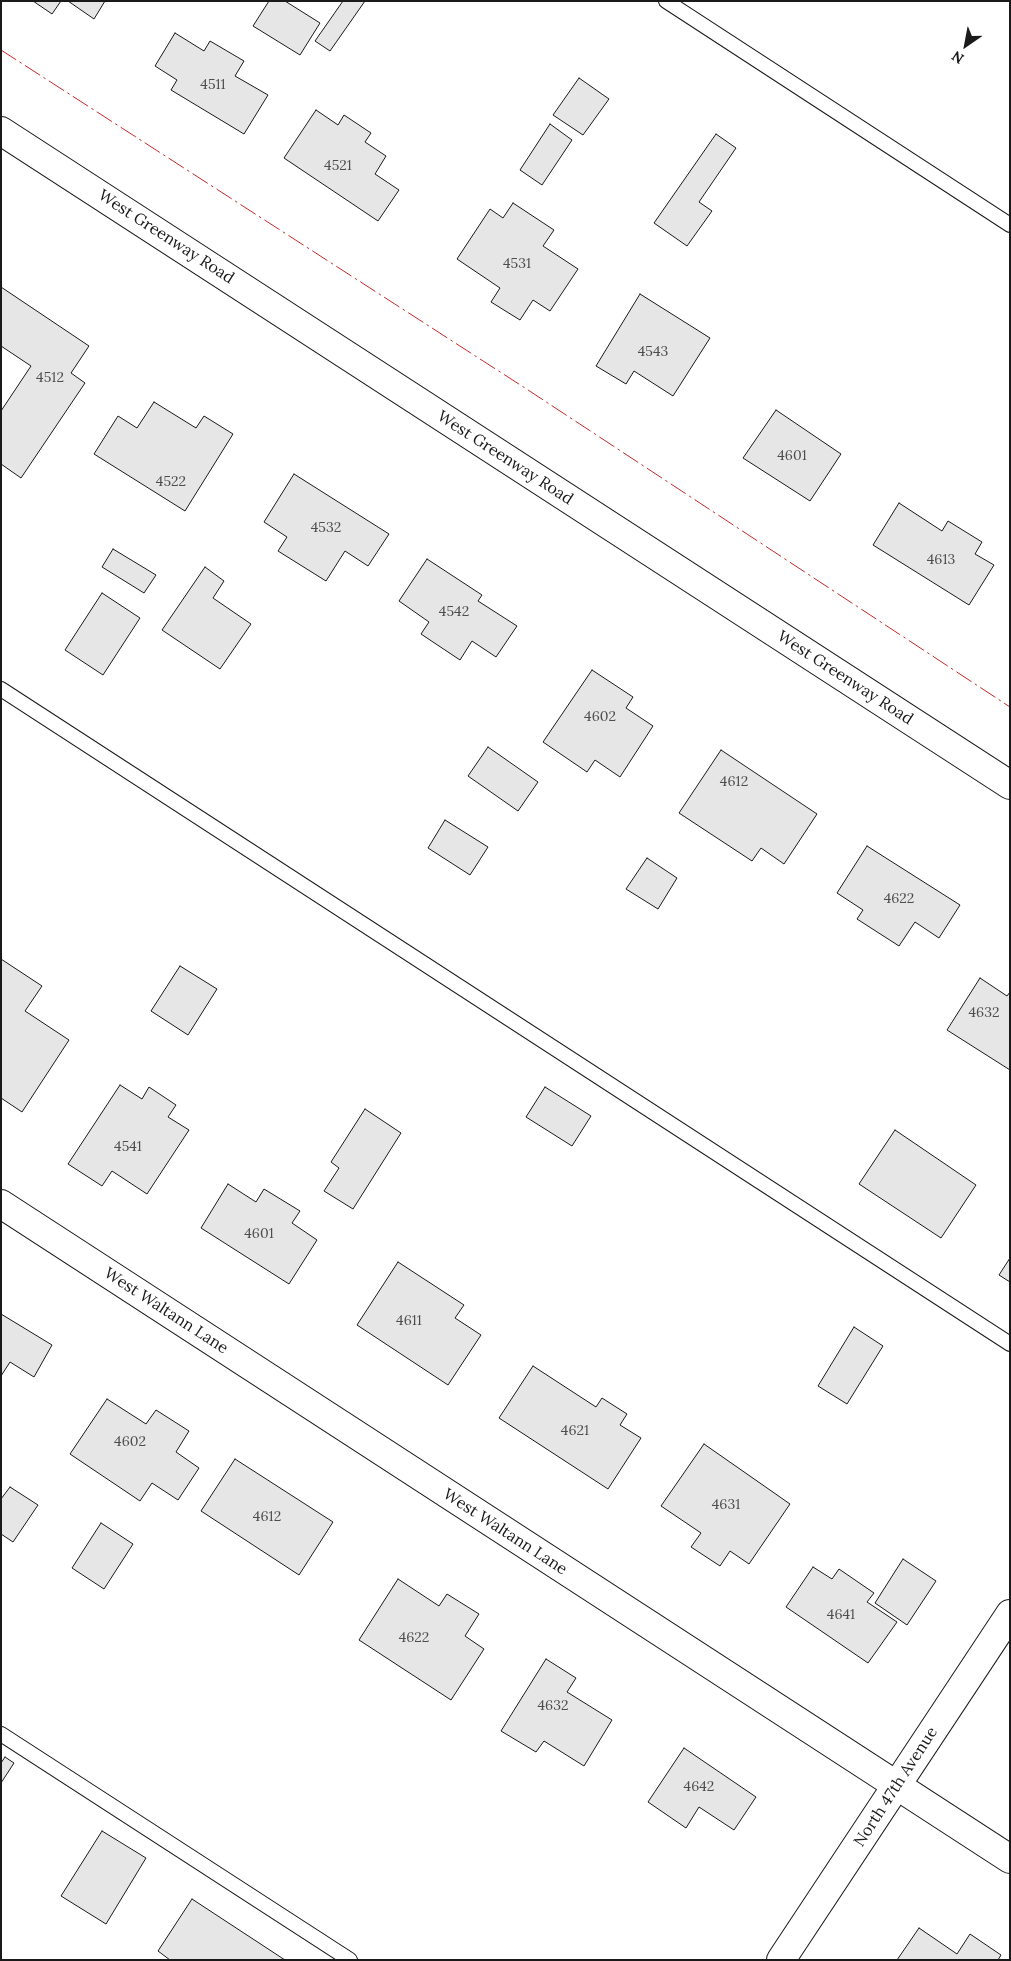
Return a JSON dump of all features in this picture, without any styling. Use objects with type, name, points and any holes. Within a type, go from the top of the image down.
[{"type":"street","name":"West Greenway Road","points":[[1,131],[1010,784]]},
{"type":"street","name":"West Waltann Lane","points":[[1,1204],[1010,1860]]},
{"type":"street","name":"North 47th Avenue","points":[[781,1960],[1010,1614]]},
{"type":"lane","points":[[666,1],[1010,224]]},
{"type":"lane","points":[[1,689],[1010,1344]]},
{"type":"lane","points":[[1,1734],[350,1960]]},
{"type":"building","points":[[33,1],[61,1],[52,14]]},
{"type":"building","points":[[68,1],[105,1],[94,19]]},
{"type":"building","points":[[269,1],[285,1],[320,23],[300,55],[253,26]]},
{"type":"building","points":[[343,1],[365,1],[330,51],[315,41]]},
{"type":"building","points":[[175,33],[204,51],[210,41],[244,61],[235,76],[268,95],[244,134],[171,90],[177,80],[155,66]]},
{"type":"building","points":[[579,78],[609,99],[583,135],[553,115]]},
{"type":"building","points":[[316,110],[338,125],[344,115],[371,133],[365,142],[386,156],[375,174],[399,190],[378,221],[284,158]]},
{"type":"building","points":[[550,124],[572,140],[542,185],[520,170]]},
{"type":"building","points":[[716,134],[736,148],[699,202],[712,211],[687,246],[654,223]]},
{"type":"building","points":[[513,203],[554,230],[543,246],[578,269],[550,311],[533,300],[520,320],[491,302],[500,288],[457,259],[490,209],[503,218]]},
{"type":"building","points":[[1,287],[89,346],[71,373],[85,383],[21,478],[1,464],[1,411],[31,366],[1,346]]},
{"type":"building","points":[[640,294],[710,338],[673,396],[634,371],[626,384],[596,366]]},
{"type":"building","points":[[154,402],[196,428],[204,416],[233,434],[185,511],[94,454],[118,416],[137,428]]},
{"type":"building","points":[[776,410],[841,454],[810,501],[743,458]]},
{"type":"building","points":[[294,474],[389,534],[368,566],[345,551],[326,581],[278,551],[287,537],[264,522]]},
{"type":"building","points":[[899,503],[942,531],[948,521],[982,542],[975,554],[994,565],[969,605],[873,545]]},
{"type":"building","points":[[113,549],[156,575],[144,593],[102,567]]},
{"type":"building","points":[[427,559],[482,595],[478,601],[517,626],[496,657],[472,641],[460,660],[421,634],[429,622],[399,601]]},
{"type":"building","points":[[205,567],[224,581],[213,598],[251,624],[220,669],[162,630]]},
{"type":"building","points":[[102,593],[140,618],[103,675],[65,650]]},
{"type":"building","points":[[592,670],[633,697],[626,708],[653,726],[620,777],[595,760],[587,772],[543,742]]},
{"type":"building","points":[[488,747],[538,782],[518,811],[468,776]]},
{"type":"building","points":[[721,750],[817,814],[784,864],[761,848],[752,861],[679,813]]},
{"type":"building","points":[[445,820],[488,847],[470,875],[428,848]]},
{"type":"building","points":[[867,846],[960,905],[939,938],[915,922],[899,946],[857,919],[863,910],[837,893]]},
{"type":"building","points":[[647,858],[677,878],[658,909],[626,889]]},
{"type":"building","points":[[1,959],[42,986],[25,1011],[69,1040],[22,1112],[1,1098]]},
{"type":"building","points":[[180,966],[217,989],[188,1035],[151,1011]]},
{"type":"building","points":[[980,978],[1007,996],[1010,992],[1010,1070],[947,1030]]},
{"type":"building","points":[[120,1085],[142,1099],[149,1087],[176,1105],[168,1117],[189,1130],[147,1194],[112,1171],[102,1186],[68,1164]]},
{"type":"building","points":[[545,1087],[591,1116],[572,1146],[526,1117]]},
{"type":"building","points":[[365,1109],[401,1133],[353,1209],[324,1191],[339,1168],[331,1162]]},
{"type":"building","points":[[895,1130],[976,1185],[941,1238],[859,1184]]},
{"type":"building","points":[[228,1184],[256,1202],[264,1189],[300,1211],[292,1223],[317,1240],[289,1284],[201,1228]]},
{"type":"building","points":[[1010,1258],[1010,1282],[999,1275]]},
{"type":"building","points":[[398,1262],[464,1305],[455,1318],[481,1335],[448,1385],[357,1325]]},
{"type":"building","points":[[1,1314],[52,1345],[34,1377],[10,1362],[1,1376]]},
{"type":"building","points":[[854,1327],[883,1346],[847,1404],[818,1386]]},
{"type":"building","points":[[533,1366],[596,1407],[602,1398],[627,1414],[620,1425],[641,1438],[608,1489],[499,1418]]},
{"type":"building","points":[[107,1399],[146,1424],[156,1410],[189,1431],[176,1452],[199,1468],[178,1500],[152,1483],[140,1501],[70,1454]]},
{"type":"building","points":[[704,1444],[790,1504],[749,1564],[730,1551],[720,1566],[691,1547],[701,1533],[661,1506]]},
{"type":"building","points":[[235,1459],[333,1522],[299,1575],[201,1511]]},
{"type":"building","points":[[10,1487],[38,1505],[13,1542],[1,1534],[1,1499]]},
{"type":"building","points":[[101,1523],[133,1544],[104,1589],[72,1568]]},
{"type":"building","points":[[903,1559],[936,1581],[907,1625],[875,1603]]},
{"type":"building","points":[[813,1567],[832,1579],[839,1569],[874,1593],[867,1602],[897,1622],[868,1663],[786,1607]]},
{"type":"building","points":[[398,1579],[439,1606],[447,1594],[479,1614],[465,1636],[484,1649],[451,1700],[359,1640]]},
{"type":"building","points":[[546,1659],[576,1678],[567,1692],[612,1720],[584,1766],[544,1741],[536,1752],[501,1731]]},
{"type":"building","points":[[684,1748],[756,1797],[734,1830],[699,1807],[686,1828],[648,1802]]},
{"type":"building","points":[[5,1757],[14,1763],[1,1783],[1,1763]]},
{"type":"building","points":[[102,1831],[146,1858],[106,1924],[61,1896]]},
{"type":"building","points":[[192,1899],[285,1960],[170,1960],[158,1951]]},
{"type":"building","points":[[919,1928],[957,1954],[970,1934],[1001,1955],[998,1960],[897,1960]]},
{"type":"power","points":[[1,50],[525,388],[1010,707]]}]
